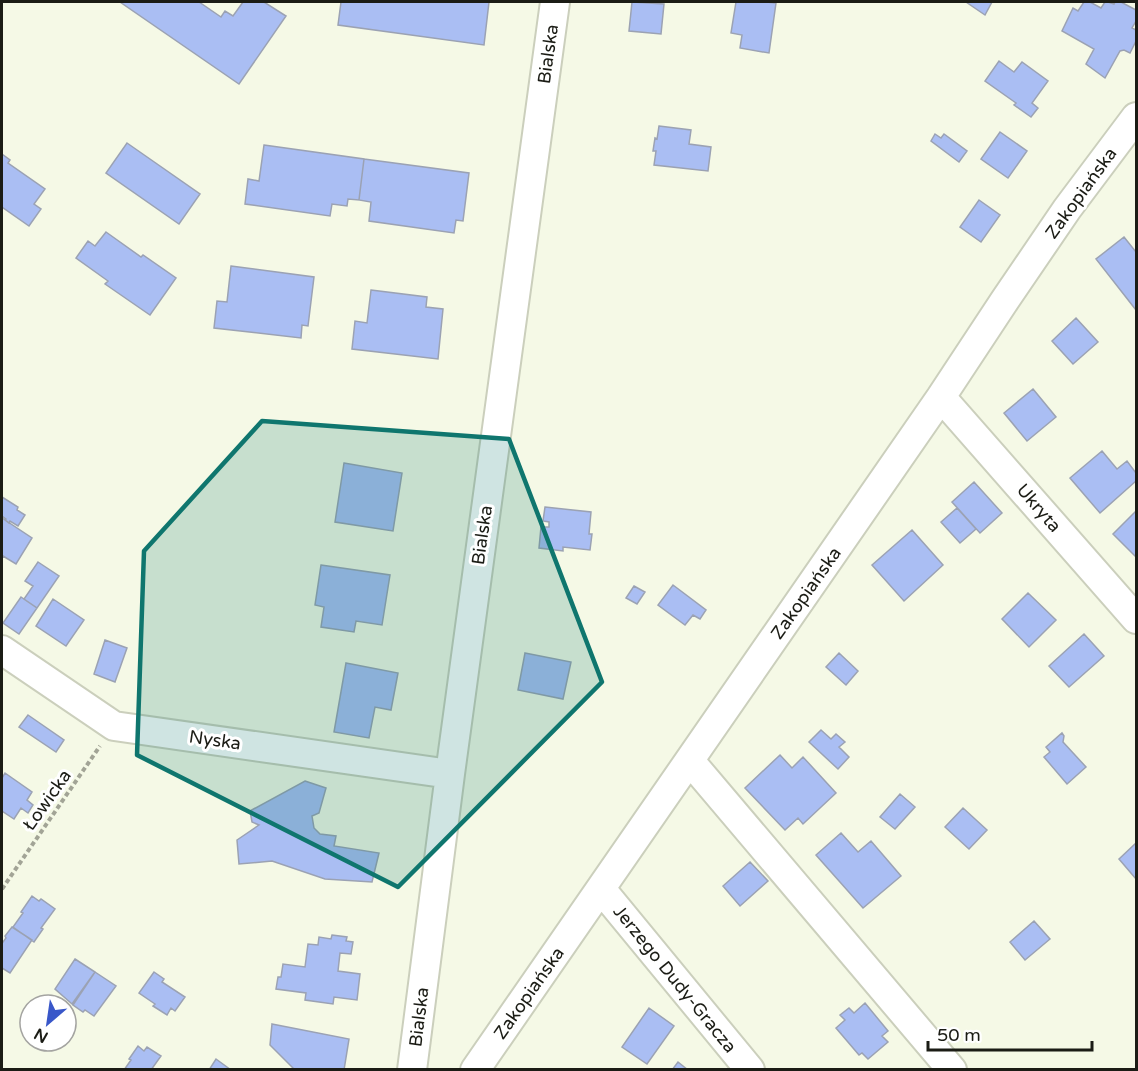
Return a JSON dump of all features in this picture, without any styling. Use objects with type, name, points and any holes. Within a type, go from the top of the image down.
[{"type":"street","name":"Bialska","points":[[412,1070],[555,2]]},
{"type":"street","name":"Zakopiańska","points":[[475,1070],[941,398],[1067,209],[1137,117]]},
{"type":"street","name":"Ukryta","points":[[941,398],[1137,619]]},
{"type":"street","name":"Nyska","points":[[2,650],[114,726],[450,774]]},
{"type":"street","points":[[690,761],[952,1070]]},
{"type":"street","name":"Jerzego Dudy-Gracza","points":[[601,889],[750,1070]]},
{"type":"path","name":"Łowicka","points":[[2,889],[114,726]]},
{"type":"highlighted area","points":[[262,421],[509,439],[602,682],[398,887],[137,755],[144,551]]},
{"type":"building","points":[[120,2],[199,2],[221,17],[225,11],[233,16],[243,2],[264,2],[286,16],[239,84]]},
{"type":"building","points":[[341,2],[489,2],[484,45],[338,25]]},
{"type":"building","points":[[632,2],[664,4],[661,34],[629,31]]},
{"type":"building","points":[[736,2],[776,3],[769,53],[740,48],[742,35],[731,33]]},
{"type":"building","points":[[966,2],[992,2],[985,15]]},
{"type":"building","points":[[1084,2],[1090,2],[1101,8],[1105,2],[1114,4],[1121,2],[1136,10],[1136,21],[1132,28],[1136,30],[1136,41],[1130,53],[1120,51],[1105,78],[1086,64],[1094,49],[1062,31],[1073,8],[1078,11]]},
{"type":"building","points":[[999,61],[1014,72],[1022,62],[1048,81],[1032,103],[1038,108],[1031,117],[985,81]]},
{"type":"building","points":[[659,126],[691,130],[689,144],[711,147],[708,171],[654,165],[656,151],[653,151]]},
{"type":"building","points":[[1000,132],[1027,151],[1008,178],[981,159]]},
{"type":"building","points":[[935,134],[941,138],[944,134],[967,151],[959,162],[931,141]]},
{"type":"building","points":[[127,143],[200,194],[179,224],[106,173]]},
{"type":"building","points":[[264,145],[364,159],[359,200],[348,199],[347,206],[332,204],[330,216],[245,204],[248,179],[259,181]]},
{"type":"building","points":[[2,154],[10,160],[8,163],[45,189],[34,204],[41,209],[29,226],[2,207]]},
{"type":"building","points":[[364,159],[469,173],[463,221],[456,220],[454,233],[369,221],[371,202],[359,200]]},
{"type":"building","points":[[979,200],[1000,215],[981,242],[960,227]]},
{"type":"building","points":[[106,232],[176,278],[150,315],[105,284],[108,281],[76,258],[88,241],[95,246]]},
{"type":"building","points":[[1124,237],[1136,252],[1136,310],[1096,259]]},
{"type":"building","points":[[231,266],[314,277],[308,326],[302,325],[301,338],[214,328],[217,301],[227,302]]},
{"type":"building","points":[[371,290],[427,297],[426,307],[443,309],[438,359],[352,349],[355,321],[367,323]]},
{"type":"building","points":[[1076,318],[1098,342],[1073,364],[1052,341]]},
{"type":"building","points":[[1033,389],[1056,417],[1027,441],[1004,413]]},
{"type":"building","points":[[1102,451],[1117,469],[1127,461],[1136,473],[1136,481],[1100,513],[1070,478]]},
{"type":"building","points":[[344,463],[402,473],[393,531],[335,522]]},
{"type":"building","points":[[974,482],[1002,513],[980,533],[952,502]]},
{"type":"building","points":[[2,497],[18,507],[17,510],[25,515],[18,526],[10,521],[9,523],[2,516]]},
{"type":"building","points":[[545,507],[591,512],[590,550],[563,547],[563,551],[539,548],[541,527],[549,527],[549,522],[543,521]]},
{"type":"building","points":[[957,508],[976,529],[960,543],[941,522]]},
{"type":"building","points":[[1136,511],[1136,557],[1113,534]]},
{"type":"building","points":[[2,518],[32,538],[16,564],[3,556],[2,559]]},
{"type":"building","points":[[912,530],[943,565],[904,601],[872,565]]},
{"type":"building","points":[[38,562],[59,576],[37,608],[24,599],[33,586],[25,581]]},
{"type":"building","points":[[321,565],[390,575],[382,625],[356,621],[354,632],[321,627],[324,607],[315,605]]},
{"type":"building","points":[[673,585],[706,610],[700,619],[693,615],[685,625],[658,605]]},
{"type":"building","points":[[634,586],[645,592],[637,604],[626,598]]},
{"type":"building","points":[[1028,593],[1056,620],[1029,647],[1002,619]]},
{"type":"building","points":[[21,597],[37,608],[19,634],[3,623]]},
{"type":"building","points":[[53,599],[84,620],[66,646],[36,626]]},
{"type":"building","points":[[1084,634],[1104,656],[1069,687],[1049,666]]},
{"type":"building","points":[[105,640],[127,648],[115,682],[94,674]]},
{"type":"building","points":[[525,653],[571,662],[563,699],[518,690]]},
{"type":"building","points":[[839,653],[858,671],[846,685],[826,667]]},
{"type":"building","points":[[346,663],[398,673],[391,710],[375,707],[369,738],[334,732]]},
{"type":"building","points":[[28,715],[64,740],[56,752],[19,727]]},
{"type":"building","points":[[821,730],[831,739],[836,734],[845,742],[839,747],[849,757],[838,769],[809,742]]},
{"type":"building","points":[[1062,733],[1063,742],[1086,767],[1067,784],[1044,757],[1050,752],[1046,747]]},
{"type":"building","points":[[780,755],[792,768],[803,757],[836,793],[803,824],[798,818],[785,830],[745,788]]},
{"type":"building","points":[[5,773],[32,792],[27,800],[33,805],[28,813],[21,808],[14,819],[2,811],[2,778]]},
{"type":"building","points":[[305,781],[326,788],[319,813],[312,816],[314,828],[320,834],[336,836],[334,846],[379,853],[372,882],[325,879],[272,861],[239,864],[237,840],[259,825],[252,822],[250,811]]},
{"type":"building","points":[[900,794],[915,807],[895,829],[880,817]]},
{"type":"building","points":[[963,808],[987,830],[969,849],[945,827]]},
{"type":"building","points":[[841,833],[858,852],[871,841],[901,876],[863,908],[816,855]]},
{"type":"building","points":[[1136,843],[1136,879],[1119,859]]},
{"type":"building","points":[[750,862],[768,881],[740,906],[723,886]]},
{"type":"building","points":[[32,896],[39,901],[41,899],[55,909],[34,942],[13,927]]},
{"type":"building","points":[[1034,921],[1050,939],[1025,960],[1010,942]]},
{"type":"building","points":[[12,927],[32,940],[10,973],[2,968],[2,941]]},
{"type":"building","points":[[332,935],[347,937],[346,941],[353,942],[351,954],[340,953],[338,971],[360,974],[357,1000],[334,997],[333,1004],[305,1000],[306,993],[276,989],[283,964],[305,967],[308,944],[318,945],[319,937],[331,939]]},
{"type":"building","points":[[75,959],[95,972],[78,996],[78,993],[60,993],[55,989]]},
{"type":"building","points":[[95,972],[116,986],[94,1016],[78,1008],[78,998]]},
{"type":"building","points":[[154,972],[164,979],[162,982],[185,997],[175,1011],[171,1008],[167,1015],[139,993]]},
{"type":"building","points":[[865,1003],[888,1031],[882,1036],[888,1042],[868,1059],[862,1053],[859,1055],[836,1028],[845,1020],[840,1015],[849,1008],[854,1013]]},
{"type":"building","points":[[649,1008],[674,1026],[647,1064],[622,1047]]},
{"type":"building","points":[[272,1024],[349,1039],[344,1070],[295,1070],[270,1045]]},
{"type":"building","points":[[138,1046],[144,1051],[147,1047],[161,1056],[151,1070],[124,1070],[131,1060],[129,1059]]},
{"type":"building","points":[[216,1059],[231,1070],[209,1070]]},
{"type":"building","points":[[678,1062],[688,1070],[672,1070]]}]
